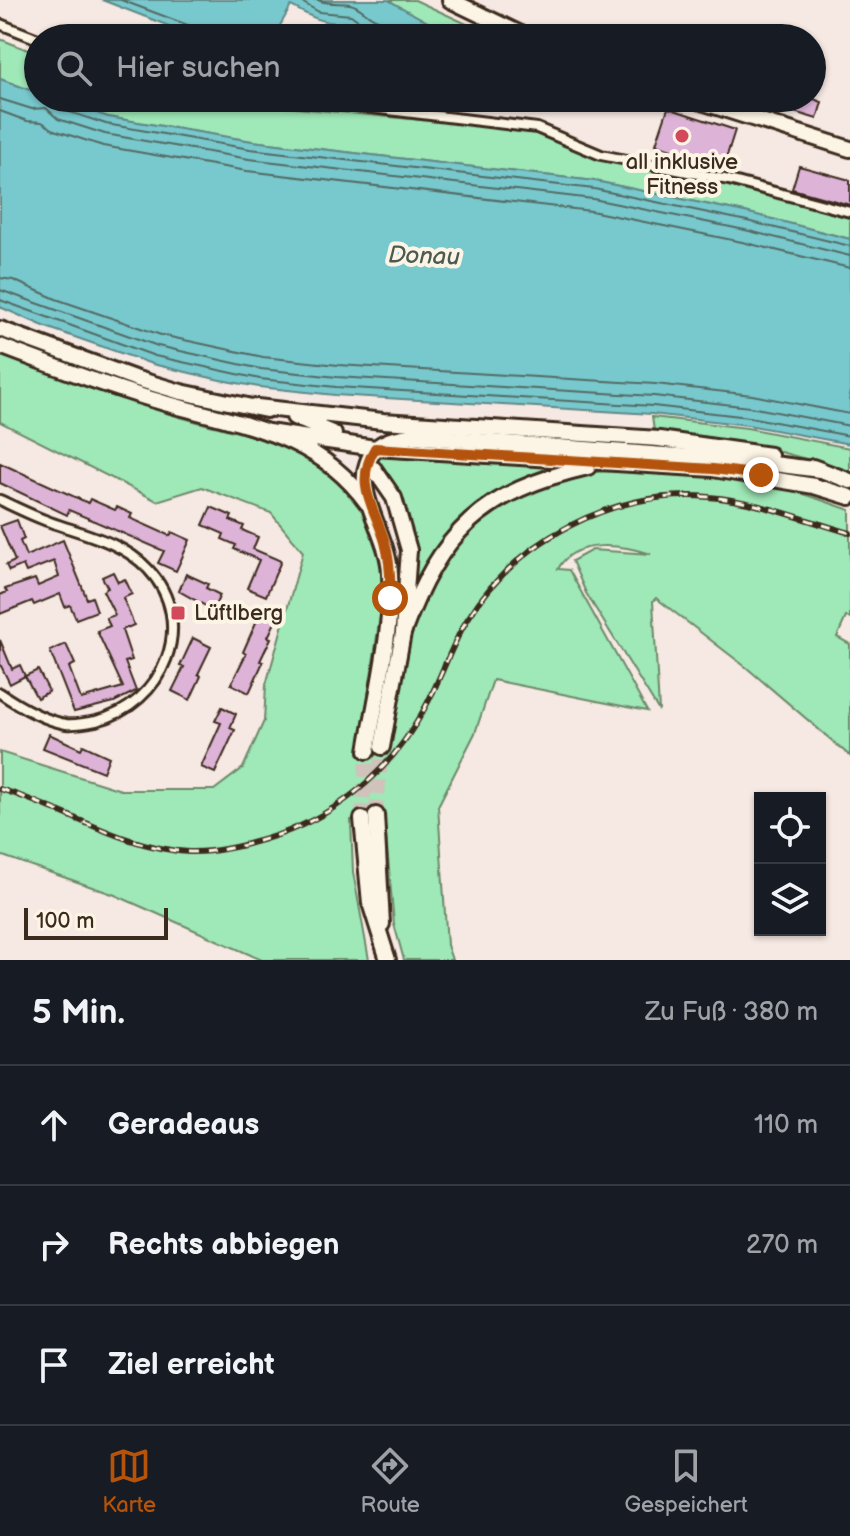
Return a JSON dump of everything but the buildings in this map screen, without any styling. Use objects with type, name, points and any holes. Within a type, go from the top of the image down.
[{"type":"main road","points":[[450,0],[500,24]]},
{"type":"main road","points":[[733,112],[850,149]]},
{"type":"main road","points":[[0,329],[134,378],[301,419],[334,434]]},
{"type":"main road","points":[[0,346],[94,381],[299,443],[325,459],[352,482],[371,510]]},
{"type":"main road","points":[[257,407],[383,421],[659,439],[760,453],[850,481]]},
{"type":"main road","points":[[268,432],[375,448],[713,469],[761,475],[850,497]]},
{"type":"main road","points":[[635,464],[591,466],[547,476],[504,496],[452,539],[432,566],[403,633],[375,749],[391,584],[389,557],[371,510],[365,473],[375,448],[389,439],[412,436],[758,462],[820,470]]},
{"type":"main road","points":[[374,469],[394,498],[409,550],[403,633]]},
{"type":"main road","points":[[369,817],[382,937],[388,960]]},
{"type":"street","points":[[0,24],[24,33]]},
{"type":"street","points":[[405,112],[537,128],[601,155],[729,180],[850,212]]},
{"type":"street","points":[[0,500],[114,545],[138,560],[165,593],[171,628],[169,649],[158,678],[142,698],[123,712],[90,722],[65,724],[37,714],[0,693]]},
{"type":"green space","points":[[388,0],[415,0],[467,24],[431,24]]},
{"type":"green space","points":[[0,39],[24,48],[24,88],[0,79]]},
{"type":"green space","points":[[94,112],[337,112],[528,130],[600,157],[850,218],[850,239],[749,213],[595,181],[252,141]]},
{"type":"green space","points":[[0,352],[173,415],[274,443],[297,452],[339,481],[357,502],[373,530],[385,582],[360,751],[388,747],[401,668],[417,603],[456,541],[484,518],[539,486],[583,473],[677,474],[752,482],[801,493],[850,510],[850,618],[846,617],[837,637],[850,644],[850,756],[747,668],[656,598],[653,601],[659,711],[586,593],[572,561],[592,550],[651,554],[600,546],[576,552],[558,569],[569,570],[647,711],[493,680],[475,733],[438,806],[447,945],[452,960],[404,960],[394,924],[384,814],[351,820],[353,872],[369,960],[262,960],[115,895],[0,855],[0,752],[121,790],[214,790],[243,768],[264,721],[266,685],[303,552],[271,513],[202,487],[157,501],[0,422]]},
{"type":"green space","points":[[652,417],[747,428],[850,448],[850,471],[762,447],[654,431]]},
{"type":"green space","points":[[380,453],[573,465],[515,486],[483,502],[460,524],[412,588],[394,489],[375,462]]},
{"type":"water","points":[[102,0],[388,0],[431,24],[339,23],[311,17],[291,6],[281,24],[164,24]]},
{"type":"water","name":"Donau","points":[[0,79],[24,88],[24,112],[94,112],[252,141],[595,181],[749,213],[850,239],[850,444],[748,425],[652,414],[335,395],[259,387],[152,364],[46,327],[0,307]]},
{"type":"tunnel","points":[[376,815],[382,747]]},
{"type":"tunnel","points":[[362,819],[367,751]]},
{"type":"railway","points":[[0,789],[117,835],[165,849],[211,851],[268,838],[325,813],[366,783],[384,765],[415,725],[461,630],[488,591],[540,543],[571,525],[638,501],[709,497],[763,507],[850,533]]},
{"type":"place","name":"all inklusive Fitness","points":[[682,136]]},
{"type":"place","name":"Lüftlberg","points":[[178,613]]},
{"type":"route","points":[[390,598],[389,557],[366,492],[365,473],[375,448],[713,469],[761,475]]}]
